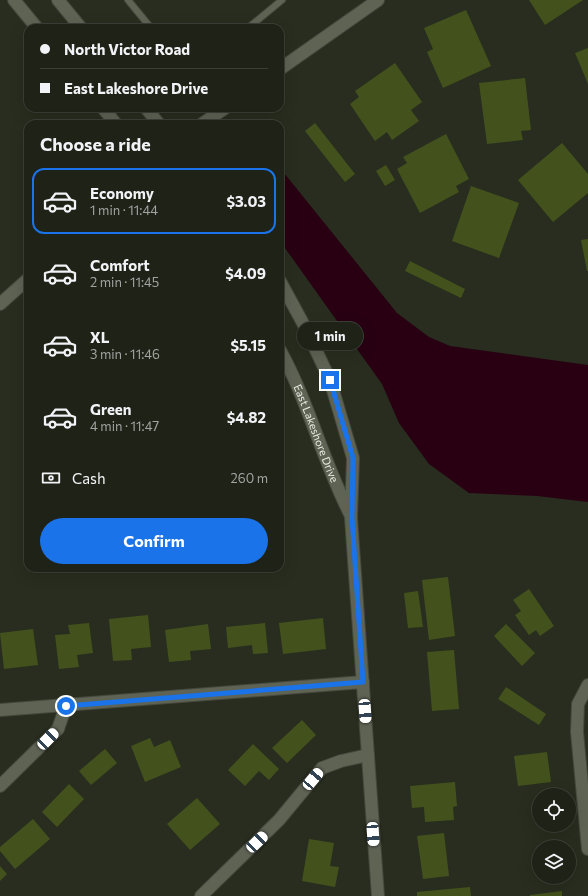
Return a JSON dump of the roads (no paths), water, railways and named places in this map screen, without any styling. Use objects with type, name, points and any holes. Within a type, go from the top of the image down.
[{"type":"street","points":[[14,0],[34,24]]},
{"type":"street","points":[[58,0],[78,24]]},
{"type":"street","points":[[284,66],[375,1]]},
{"type":"street","points":[[106,112],[113,120]]},
{"type":"street","points":[[149,112],[156,120]]},
{"type":"street","points":[[208,120],[219,112]]},
{"type":"street","points":[[0,304],[24,283]]},
{"type":"street","name":"East Lakeshore Drive","points":[[284,288],[306,327],[330,380],[353,458],[352,518],[378,896]]},
{"type":"street","name":"East Lakeshore Drive","points":[[284,357],[292,371],[337,488],[352,518]]},
{"type":"street","points":[[0,710],[363,682]]},
{"type":"street","points":[[588,685],[578,704],[577,732],[588,849]]},
{"type":"street","points":[[0,786],[58,729],[66,706]]},
{"type":"street","points":[[201,896],[279,820],[322,768],[341,761],[368,756]]},
{"type":"lane","points":[[253,24],[282,0]]},
{"type":"lane","points":[[132,2],[148,24]]}]
